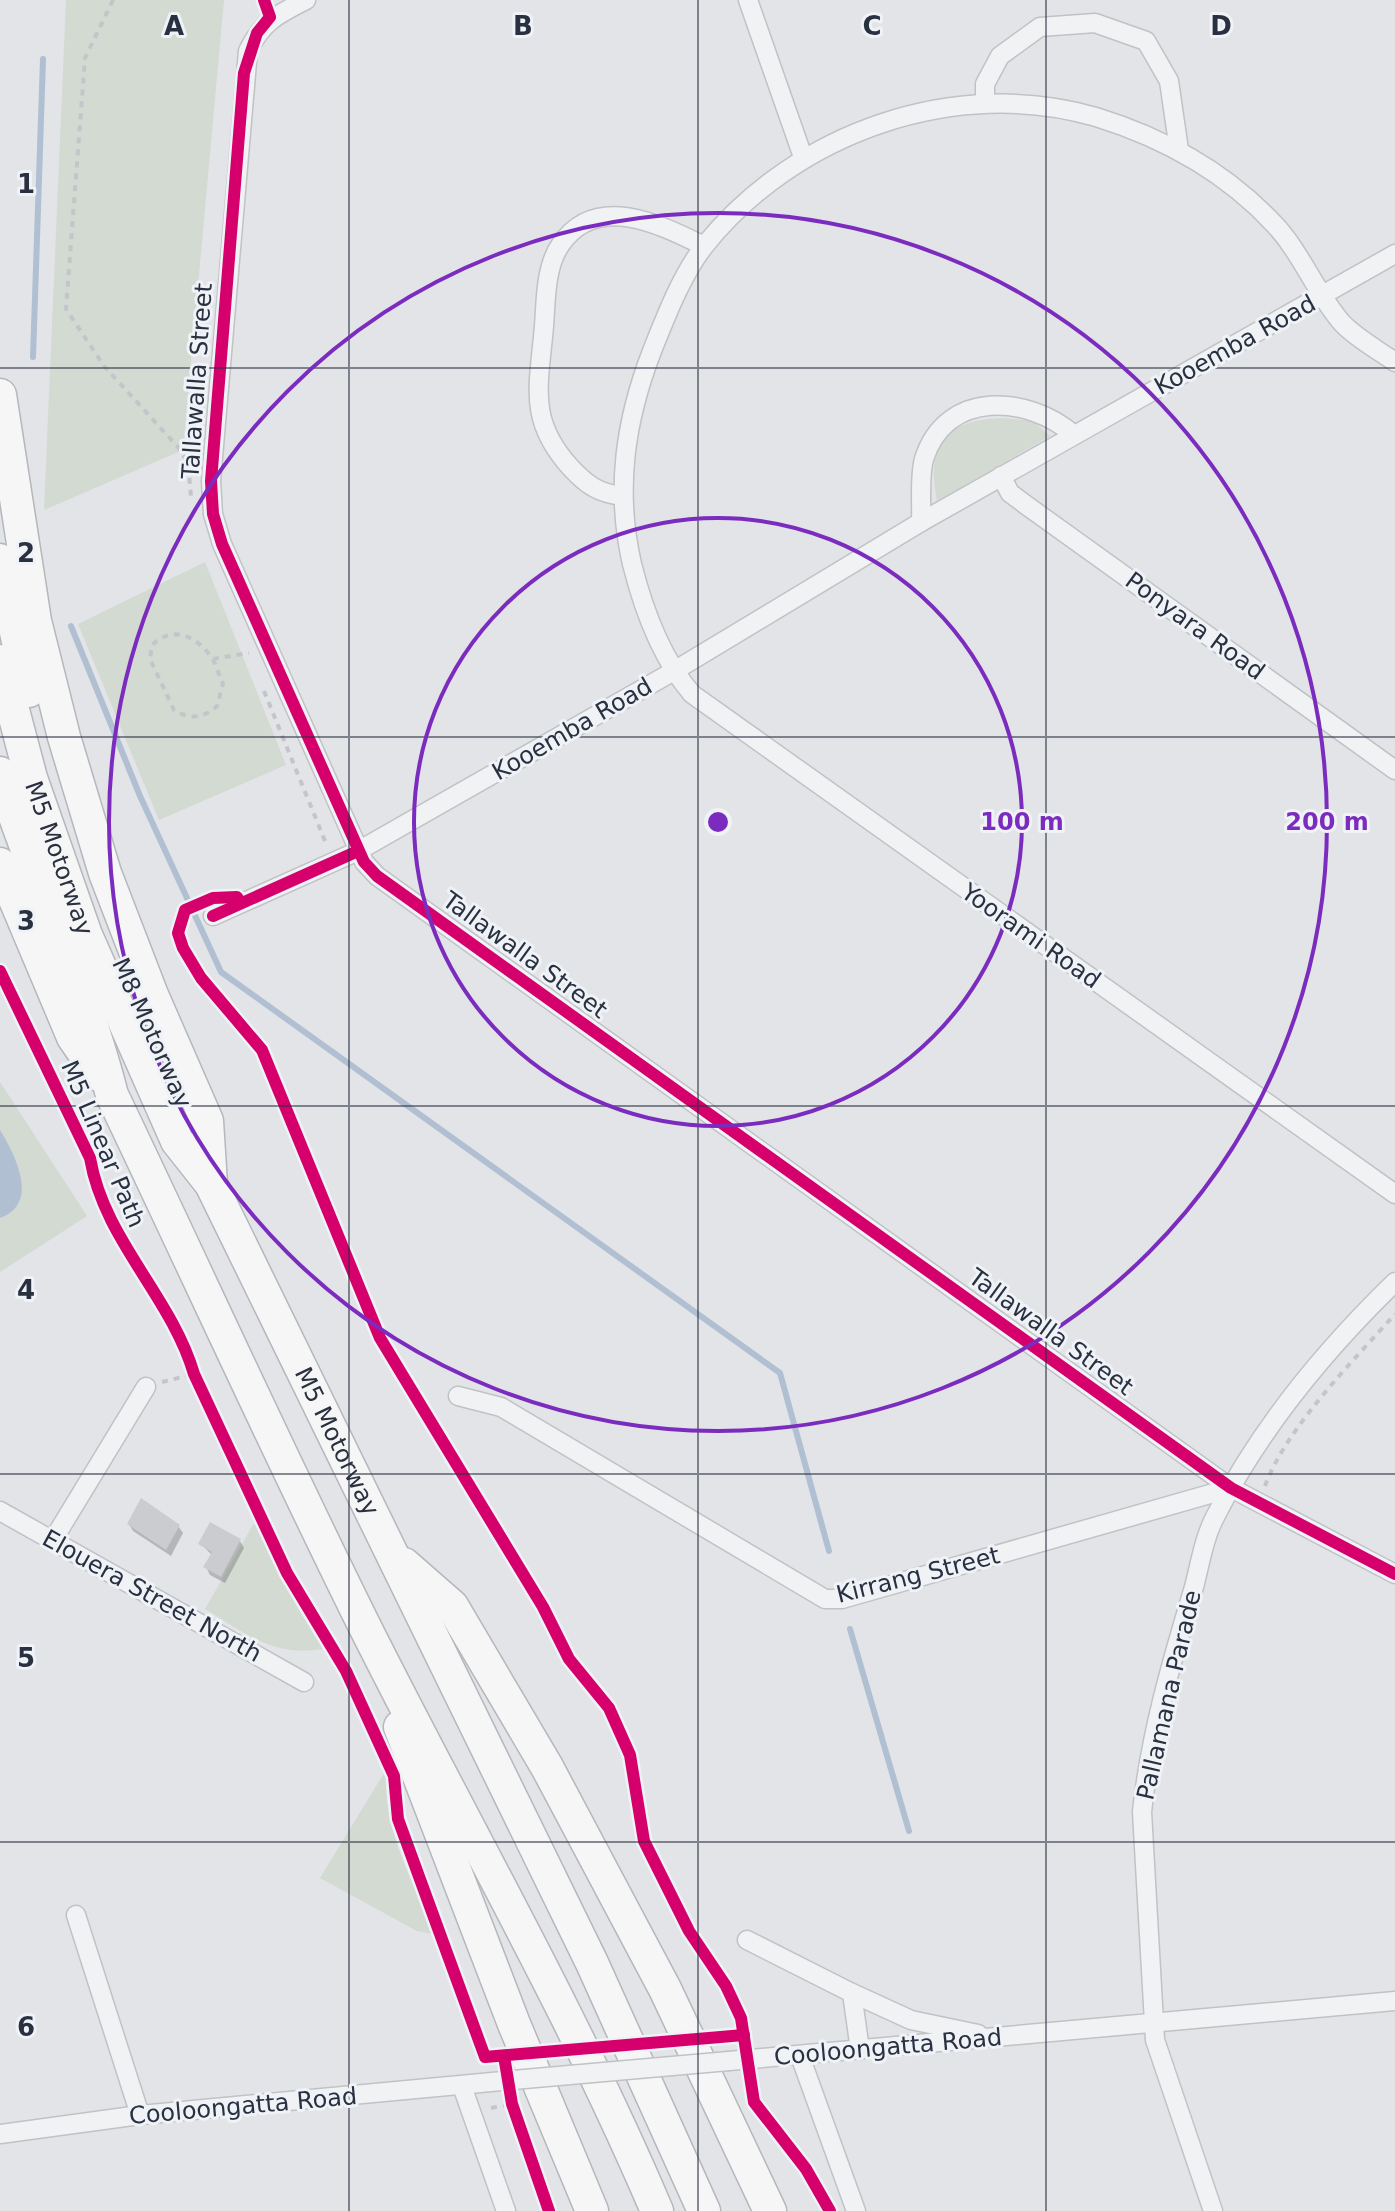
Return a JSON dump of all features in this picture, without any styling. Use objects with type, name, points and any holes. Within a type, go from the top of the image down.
[{"type":"highway","points":[[0,395],[35,621],[64,737],[105,873],[157,1008],[207,1121],[211,1184]]},
{"type":"highway","name":"M8 Motorway","points":[[0,560],[37,722],[86,879],[148,1028],[195,1128],[211,1184]]},
{"type":"highway","name":"M5 Motorway","points":[[0,661],[35,791],[86,935],[177,1141],[211,1184],[592,1963],[704,2211]]},
{"type":"highway","name":"M5 Motorway","points":[[0,773],[34,876],[95,1027],[112,1095],[364,1625],[488,1857],[617,2117],[657,2211]]},
{"type":"highway","points":[[0,864],[73,1037],[112,1095]]},
{"type":"highway","points":[[0,909],[61,1043],[112,1095]]},
{"type":"highway","points":[[393,1554],[452,1606],[547,1767],[658,1976],[770,2211]]},
{"type":"highway","points":[[364,1625],[411,1758],[514,2024],[592,2211]]},
{"type":"street","name":"Tallawalla Street","points":[[306,0],[270,17],[248,51],[211,481],[213,514],[222,544],[358,851],[377,876],[1231,1488],[1395,1574]]},
{"type":"street","points":[[748,0],[803,157]]},
{"type":"street","points":[[985,103],[985,84],[1000,56],[1040,27],[1095,23],[1146,41],[1169,81],[1179,150]]},
{"type":"street","name":"Yoorami Road","points":[[1395,362],[1344,326],[1276,226],[1247,198],[1179,150],[1093,116],[1027,105],[985,103],[936,109],[883,123],[803,157],[747,202],[704,246],[670,310],[636,392],[624,454],[622,496],[640,596],[674,671],[702,702],[1395,1194]]},
{"type":"street","points":[[622,496],[600,494],[582,479],[543,431],[537,404],[548,278],[560,244],[584,223],[611,216],[634,216],[662,225],[704,246]]},
{"type":"street","name":"Kooemba Road","points":[[213,916],[358,851],[674,671],[921,522],[1395,254]]},
{"type":"street","points":[[921,522],[924,459],[946,422],[975,407],[1017,406],[1053,417],[1074,435]]},
{"type":"street","name":"Ponyara Road","points":[[1001,476],[1010,493],[1026,505],[1395,770]]},
{"type":"street","name":"Pallamana Parade","points":[[1213,2211],[1155,2040],[1142,1812],[1146,1776],[1174,1652],[1213,1521],[1231,1488],[1322,1359],[1395,1282]]},
{"type":"street","points":[[53,1540],[146,1387]]},
{"type":"street","name":"Kirrang Street","points":[[458,1396],[501,1407],[825,1599],[842,1599],[1231,1488]]},
{"type":"street","name":"Elouera Street North","points":[[0,1511],[304,1682]]},
{"type":"street","points":[[76,1915],[140,2115]]},
{"type":"street","points":[[747,1940],[911,2020],[996,2038]]},
{"type":"street","points":[[852,1993],[860,2050]]},
{"type":"street","name":"Cooloongatta Road","points":[[0,2134],[140,2115],[1395,2001]]},
{"type":"street","points":[[800,2056],[856,2211]]},
{"type":"street","points":[[462,2086],[506,2211]]},
{"type":"path","points":[[113,0],[85,58],[66,309],[104,366],[178,447],[188,463],[192,501]]},
{"type":"path","points":[[182,634],[199,642],[213,659],[223,684],[220,701],[201,716],[179,713],[170,705],[161,675],[150,659],[152,645],[166,635],[182,634]]},
{"type":"path","points":[[244,640],[255,667]]},
{"type":"path","points":[[213,659],[249,653]]},
{"type":"path","points":[[261,682],[333,862]]},
{"type":"path","points":[[1257,1502],[1269,1474],[1327,1392],[1395,1314]]},
{"type":"path","points":[[146,1387],[197,1379],[190,1359]]},
{"type":"path","points":[[512,2081],[512,2104],[517,2120]]},
{"type":"path","points":[[491,2108],[512,2104]]},
{"type":"shaded area","points":[[66,0],[224,0],[183,450],[44,510]]},
{"type":"shaded area","points":[[1004,418],[1033,421],[1050,436],[937,501],[934,463],[945,438],[968,423]]},
{"type":"shaded area","points":[[205,562],[286,765],[159,820],[78,624]]},
{"type":"shaded area","points":[[0,1082],[87,1216],[0,1272]]},
{"type":"shaded area","points":[[254,1523],[323,1649],[305,1651],[274,1646],[247,1635],[205,1609]]},
{"type":"shaded area","points":[[386,1770],[386,1791],[394,1834],[437,1935],[417,1931],[320,1878]]},
{"type":"water","points":[[0,1130],[18,1166],[22,1191],[12,1211],[0,1218]]},
{"type":"building","points":[[141,1498],[180,1525],[166,1550],[127,1524]]},
{"type":"building","points":[[210,1522],[241,1539],[221,1577],[203,1567],[212,1552],[198,1544]]},
{"type":"waterway","points":[[33,357],[43,59]]},
{"type":"waterway","points":[[71,626],[140,796],[221,972],[780,1373],[829,1551]]},
{"type":"waterway","points":[[850,1629],[909,1831]]},
{"type":"cycle path","points":[[264,0],[270,17],[257,33],[244,73],[211,481],[213,514],[222,544],[364,862],[377,876],[1231,1488],[1395,1574]]},
{"type":"cycle path","points":[[213,916],[358,851]]},
{"type":"cycle path","points":[[241,903],[237,897],[213,898],[185,910],[178,933],[183,948],[201,978],[262,1050],[380,1338],[543,1607],[569,1659],[609,1708],[630,1755],[644,1841],[689,1931],[726,1986],[741,2018],[754,2102],[806,2169],[830,2211]]},
{"type":"cycle path","name":"M5 Linear Path","points":[[0,971],[90,1158],[109,1215],[184,1346],[194,1374],[287,1573],[346,1671],[394,1776],[398,1819],[485,2057],[744,2035]]},
{"type":"cycle path","points":[[504,2056],[512,2104],[549,2211]]}]
